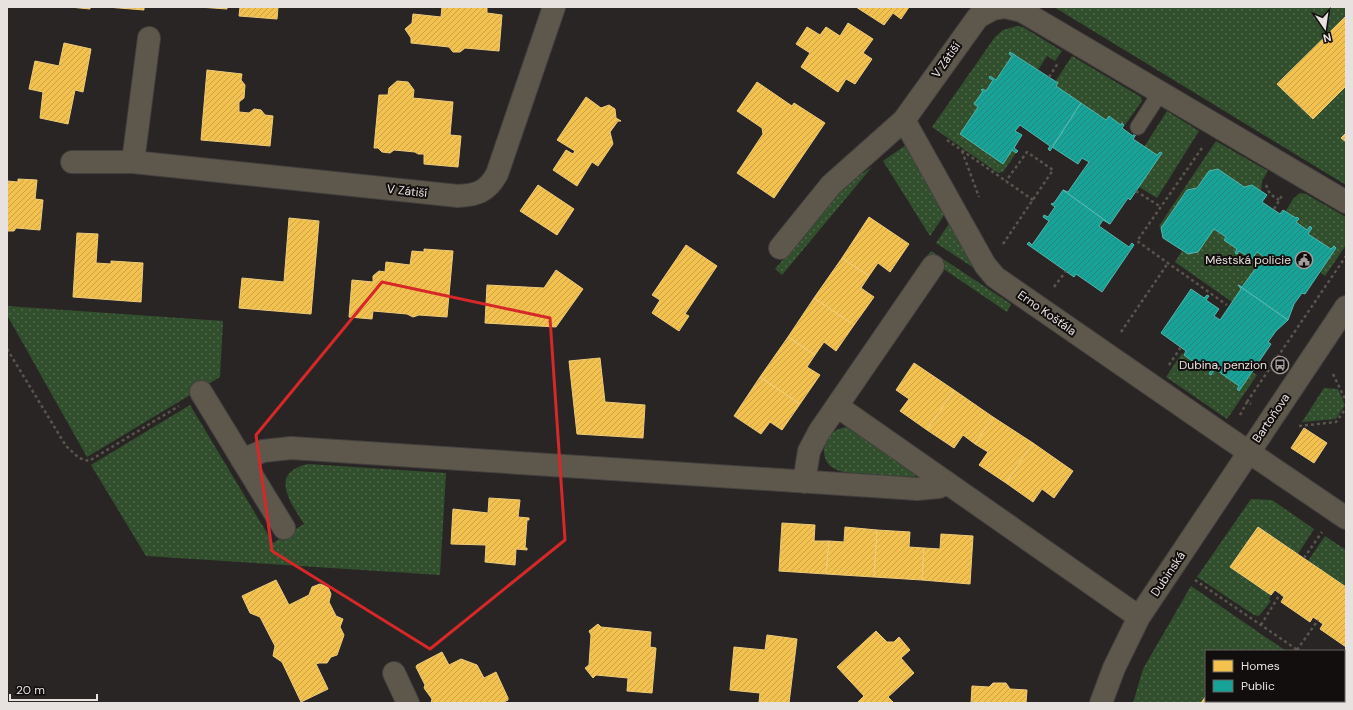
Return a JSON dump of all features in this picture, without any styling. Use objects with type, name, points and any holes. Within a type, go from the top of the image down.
[{"type":"street","name":"V Zátiší","points":[[72,162],[133,162],[458,196],[474,196],[487,188],[497,174],[554,7]]},
{"type":"street","name":"V Zátiší","points":[[780,248],[831,185],[904,120],[978,17],[999,7]]},
{"type":"street","points":[[999,7],[1022,12],[1346,202]]},
{"type":"street","points":[[133,162],[149,38]]},
{"type":"street","name":"Erno Košťála","points":[[904,120],[990,271],[1106,354],[1249,452]]},
{"type":"street","points":[[804,482],[809,451],[819,432],[933,266]]},
{"type":"street","name":"Bartoňova","points":[[1346,306],[1249,452],[1346,518]]},
{"type":"street","points":[[201,392],[284,528]]},
{"type":"street","points":[[837,406],[1139,617]]},
{"type":"street","points":[[242,460],[263,451],[291,448],[930,489],[939,487],[946,482]]},
{"type":"street","name":"Dubinská","points":[[1101,703],[1114,668],[1139,617],[1249,452]]},
{"type":"street","points":[[394,673],[408,703]]},
{"type":"lane","points":[[1138,128],[1160,93]]},
{"type":"path","points":[[945,139],[1033,200]]},
{"type":"path","points":[[1206,142],[1137,241],[1227,305]]},
{"type":"path","points":[[1003,245],[1054,170],[1027,152],[1006,181]]},
{"type":"path","points":[[1136,191],[1161,207]]},
{"type":"path","points":[[1247,402],[1346,256]]},
{"type":"path","points":[[1106,354],[1168,263]]},
{"type":"path","points":[[7,349],[66,446],[79,458],[89,461],[201,392]]},
{"type":"path","points":[[1332,371],[1346,401]]},
{"type":"path","points":[[1295,426],[1336,422],[1346,408]]},
{"type":"path","points":[[1304,558],[1323,531]]},
{"type":"path","points":[[1196,581],[1298,650],[1318,620]]},
{"type":"path","points":[[1261,625],[1280,594]]},
{"type":"highlighted area","points":[[382,282],[550,318],[565,540],[430,649],[272,551],[256,435]]},
{"type":"green space","points":[[1054,7],[1346,7],[1346,185]]},
{"type":"green space","points":[[1017,26],[1023,27],[1062,51],[1055,61],[1047,56],[1038,70],[1010,52],[1009,54],[1012,56],[996,80],[990,76],[989,78],[993,80],[986,91],[982,89],[983,91],[974,104],[978,107],[960,134],[1003,163],[1012,150],[1016,153],[1003,172],[998,173],[932,127],[995,37],[1003,30]]},
{"type":"green space","points":[[1072,56],[1141,97],[1142,101],[1125,125],[1122,123],[1121,125],[1109,116],[1106,120],[1056,86],[1058,84],[1055,82]]},
{"type":"green space","points":[[1167,111],[1199,131],[1157,198],[1139,187],[1162,153],[1160,152],[1157,155],[1144,147]]},
{"type":"green space","points":[[1216,141],[1268,171],[1262,181],[1261,191],[1252,185],[1244,187],[1218,169],[1209,171],[1197,188],[1187,190],[1161,228],[1159,226]]},
{"type":"green space","points":[[906,145],[945,214],[930,236],[883,161]]},
{"type":"green space","points":[[872,167],[782,275],[775,269],[847,184]]},
{"type":"green space","points":[[1300,193],[1306,194],[1346,217],[1346,245],[1325,276],[1320,272],[1336,248],[1334,246],[1331,249],[1308,234],[1311,228],[1310,226],[1307,230],[1296,222],[1299,219],[1285,212],[1293,199]]},
{"type":"green space","points":[[950,222],[980,272],[936,243]]},
{"type":"green space","points":[[1214,229],[1226,237],[1225,240],[1237,249],[1235,253],[1237,254],[1239,251],[1252,259],[1257,252],[1264,257],[1242,287],[1238,285],[1241,289],[1232,302],[1175,262],[1182,251],[1188,254],[1198,252]]},
{"type":"green space","points":[[931,251],[1011,304],[1007,312],[926,257]]},
{"type":"green space","points":[[7,306],[223,321],[220,377],[87,457],[7,315]]},
{"type":"green space","points":[[1182,353],[1198,366],[1201,363],[1211,370],[1209,374],[1211,375],[1215,369],[1239,386],[1237,389],[1239,391],[1252,372],[1257,375],[1227,419],[1166,377]]},
{"type":"green space","points":[[1324,388],[1338,389],[1345,405],[1336,419],[1302,422]]},
{"type":"green space","points":[[190,405],[273,543],[304,524],[286,490],[286,481],[289,474],[296,468],[308,464],[446,473],[440,575],[146,556],[91,465]]},
{"type":"green space","points":[[848,427],[918,475],[914,477],[849,473],[842,472],[832,467],[824,454],[824,447],[832,433],[839,429]]},
{"type":"green space","points":[[1251,499],[1272,500],[1314,529],[1298,554],[1258,527],[1231,567],[1271,595],[1269,599],[1271,601],[1259,616],[1254,615],[1197,577]]},
{"type":"green space","points":[[1325,536],[1346,550],[1346,587],[1308,561]]},
{"type":"green space","points":[[1191,586],[1285,650],[1205,650],[1205,697],[1201,703],[1133,703],[1143,669]]},
{"type":"green space","points":[[1346,692],[1346,703],[1238,702],[1345,702]]},
{"type":"building: Homes","points":[[70,7],[90,7],[90,9]]},
{"type":"building: Homes","points":[[107,7],[144,7],[144,10]]},
{"type":"building: Homes","points":[[199,7],[227,7],[227,9]]},
{"type":"building: Homes","points":[[240,7],[278,7],[277,19],[239,16]]},
{"type":"building: Homes","points":[[442,7],[487,7],[487,13],[502,15],[499,51],[465,48],[460,52],[453,52],[449,47],[411,43],[411,38],[405,29],[412,23],[413,14],[441,17]]},
{"type":"building: Homes","points":[[856,7],[909,7],[901,19],[893,13],[884,25]]},
{"type":"building: Homes","points":[[1346,16],[1346,86],[1313,119],[1277,84]]},
{"type":"building: Homes","points":[[848,23],[873,39],[863,53],[872,59],[855,84],[846,79],[838,92],[801,67],[810,53],[796,44],[807,27],[820,35],[826,27],[840,36]]},
{"type":"building: Homes","points":[[64,43],[91,49],[83,92],[75,90],[68,124],[40,118],[43,92],[29,89],[35,61],[59,66]]},
{"type":"building: Homes","points":[[207,70],[242,74],[241,80],[245,85],[244,98],[239,102],[239,112],[249,113],[254,109],[261,110],[265,115],[273,116],[270,146],[201,140]]},
{"type":"building: Homes","points":[[397,81],[408,82],[414,90],[413,98],[453,102],[450,135],[461,136],[458,167],[424,164],[424,154],[394,150],[390,153],[382,152],[378,148],[374,148],[379,95],[388,95],[389,88]]},
{"type":"building: Homes","points":[[757,82],[792,106],[794,103],[825,123],[774,198],[737,173],[763,134],[762,128],[737,111]]},
{"type":"building: Homes","points":[[586,97],[601,108],[609,105],[615,109],[616,118],[621,121],[618,121],[610,132],[613,144],[598,166],[592,162],[577,186],[553,170],[566,150],[573,154],[575,151],[557,140]]},
{"type":"building: Homes","points":[[1346,133],[1346,142],[1341,138]]},
{"type":"building: Homes","points":[[18,179],[37,180],[35,199],[43,200],[40,230],[16,228],[14,231],[7,231],[7,181],[18,182]]},
{"type":"building: Homes","points":[[538,185],[574,209],[557,235],[520,211]]},
{"type":"building: Homes","points":[[869,217],[909,244],[890,272],[878,263],[869,276],[842,258]]},
{"type":"building: Homes","points":[[289,218],[319,221],[311,314],[239,308],[242,278],[284,282]]},
{"type":"building: Homes","points":[[77,233],[98,234],[96,263],[111,264],[111,261],[143,263],[141,302],[73,297]]},
{"type":"building: Homes","points":[[686,245],[717,266],[685,314],[689,316],[679,331],[652,313],[660,300],[652,295]]},
{"type":"building: Homes","points":[[424,249],[453,251],[447,317],[419,315],[413,317],[407,314],[373,311],[372,319],[349,317],[352,280],[373,282],[373,276],[379,271],[385,272],[386,262],[410,265],[412,251],[424,252]]},
{"type":"building: Homes","points":[[842,258],[869,276],[861,288],[874,297],[854,325],[814,298]]},
{"type":"building: Homes","points":[[556,270],[583,289],[556,327],[485,323],[487,285],[544,288]]},
{"type":"building: Homes","points":[[814,298],[854,325],[836,351],[824,342],[815,355],[788,337]]},
{"type":"building: Homes","points":[[788,337],[815,355],[807,367],[820,375],[800,404],[760,377]]},
{"type":"building: Homes","points":[[600,358],[605,402],[645,405],[643,438],[577,434],[569,361]]},
{"type":"building: Homes","points":[[914,363],[954,390],[927,430],[900,411],[909,399],[896,390]]},
{"type":"building: Homes","points":[[760,377],[800,404],[782,430],[770,422],[761,434],[734,416]]},
{"type":"building: Homes","points":[[954,390],[993,417],[975,444],[963,435],[954,448],[927,430]]},
{"type":"building: Homes","points":[[993,417],[1033,443],[1006,483],[979,465],[988,452],[975,444]]},
{"type":"building: Homes","points":[[1304,428],[1327,443],[1314,463],[1291,448]]},
{"type":"building: Homes","points":[[1033,443],[1073,471],[1054,498],[1042,489],[1033,502],[1006,483]]},
{"type":"building: Homes","points":[[489,498],[520,500],[518,517],[529,518],[529,520],[527,520],[525,548],[527,548],[527,550],[516,549],[515,565],[485,562],[486,545],[451,544],[453,509],[488,513]]},
{"type":"building: Homes","points":[[782,523],[815,525],[814,541],[829,541],[826,574],[779,571]]},
{"type":"building: Homes","points":[[845,527],[877,530],[874,577],[826,574],[829,541],[844,542]]},
{"type":"building: Homes","points":[[1258,527],[1346,587],[1346,647],[1320,629],[1323,624],[1313,617],[1310,622],[1281,602],[1284,597],[1275,590],[1271,595],[1230,567]]},
{"type":"building: Homes","points":[[877,530],[910,532],[909,547],[924,548],[922,580],[874,577]]},
{"type":"building: Homes","points":[[941,534],[973,536],[970,584],[922,580],[924,548],[940,549]]},
{"type":"building: Homes","points":[[276,580],[289,605],[309,595],[312,587],[320,584],[328,587],[331,594],[329,602],[336,616],[343,619],[340,627],[344,635],[337,655],[331,657],[327,663],[316,664],[328,689],[301,702],[282,662],[273,656],[275,646],[260,617],[250,613],[242,596]]},
{"type":"building: Homes","points":[[598,624],[601,627],[651,632],[650,647],[656,648],[652,693],[627,691],[628,678],[596,675],[593,678],[585,668],[589,665],[591,635],[589,631]]},
{"type":"building: Homes","points":[[876,631],[887,642],[894,642],[899,637],[910,650],[901,658],[914,673],[888,697],[894,703],[857,703],[864,696],[837,667]]},
{"type":"building: Homes","points":[[767,635],[797,639],[789,703],[759,702],[760,693],[730,690],[734,647],[765,650]]},
{"type":"building: Homes","points":[[442,652],[449,665],[461,659],[477,665],[484,678],[496,672],[508,700],[502,703],[431,703],[432,699],[424,688],[425,685],[416,667],[417,665]]},
{"type":"building: Homes","points":[[993,683],[1006,683],[1010,689],[1027,690],[1026,703],[971,703],[972,686],[989,687]]},
{"type":"building: Homes","points":[[1205,697],[1205,702],[1239,703],[1201,703]]},
{"type":"building: Public","points":[[1010,52],[1058,83],[1056,86],[1081,103],[1050,151],[1048,149],[1050,146],[1020,125],[1015,131],[1022,135],[1014,148],[1018,151],[1016,153],[1012,150],[1003,164],[960,134],[978,107],[974,104],[983,91],[981,90],[983,89],[986,91],[993,80],[989,78],[990,76],[996,80],[1012,56],[1009,54]]},
{"type":"building: Public","points":[[1081,103],[1106,120],[1109,116],[1121,125],[1122,123],[1124,125],[1122,128],[1133,136],[1135,132],[1137,133],[1133,139],[1157,155],[1160,152],[1162,153],[1130,200],[1128,198],[1110,224],[1063,190],[1068,192],[1089,162],[1082,158],[1078,164],[1052,147]]},
{"type":"building: Public","points":[[1218,169],[1244,187],[1252,185],[1267,195],[1262,202],[1280,214],[1283,210],[1296,218],[1297,217],[1299,219],[1296,222],[1307,230],[1310,226],[1312,228],[1308,234],[1331,249],[1334,246],[1336,248],[1305,294],[1302,293],[1294,304],[1288,320],[1238,285],[1242,287],[1264,257],[1257,252],[1252,259],[1239,251],[1237,254],[1235,253],[1237,249],[1224,240],[1226,237],[1214,229],[1198,252],[1188,254],[1163,238],[1161,228],[1187,190],[1197,188],[1209,171]]},
{"type":"building: Public","points":[[1063,190],[1110,224],[1103,220],[1099,226],[1129,247],[1132,243],[1134,245],[1102,292],[1076,274],[1074,277],[1027,244],[1029,242],[1032,245],[1049,221],[1043,217],[1044,215],[1048,217],[1055,207],[1051,204],[1054,203]]},
{"type":"building: Public","points":[[1238,285],[1288,320],[1276,331],[1268,342],[1271,344],[1239,391],[1237,389],[1239,386],[1215,369],[1211,375],[1209,374],[1211,370],[1201,363],[1199,366],[1184,355],[1186,351],[1161,333],[1191,289],[1204,298],[1207,295],[1209,296],[1206,300],[1219,309],[1214,316],[1220,320],[1241,289]]},
{"type":"place","name":"Městská policie","points":[[1304,260]]},
{"type":"place","name":"Dubina, penzion","points":[[1280,365]]}]
